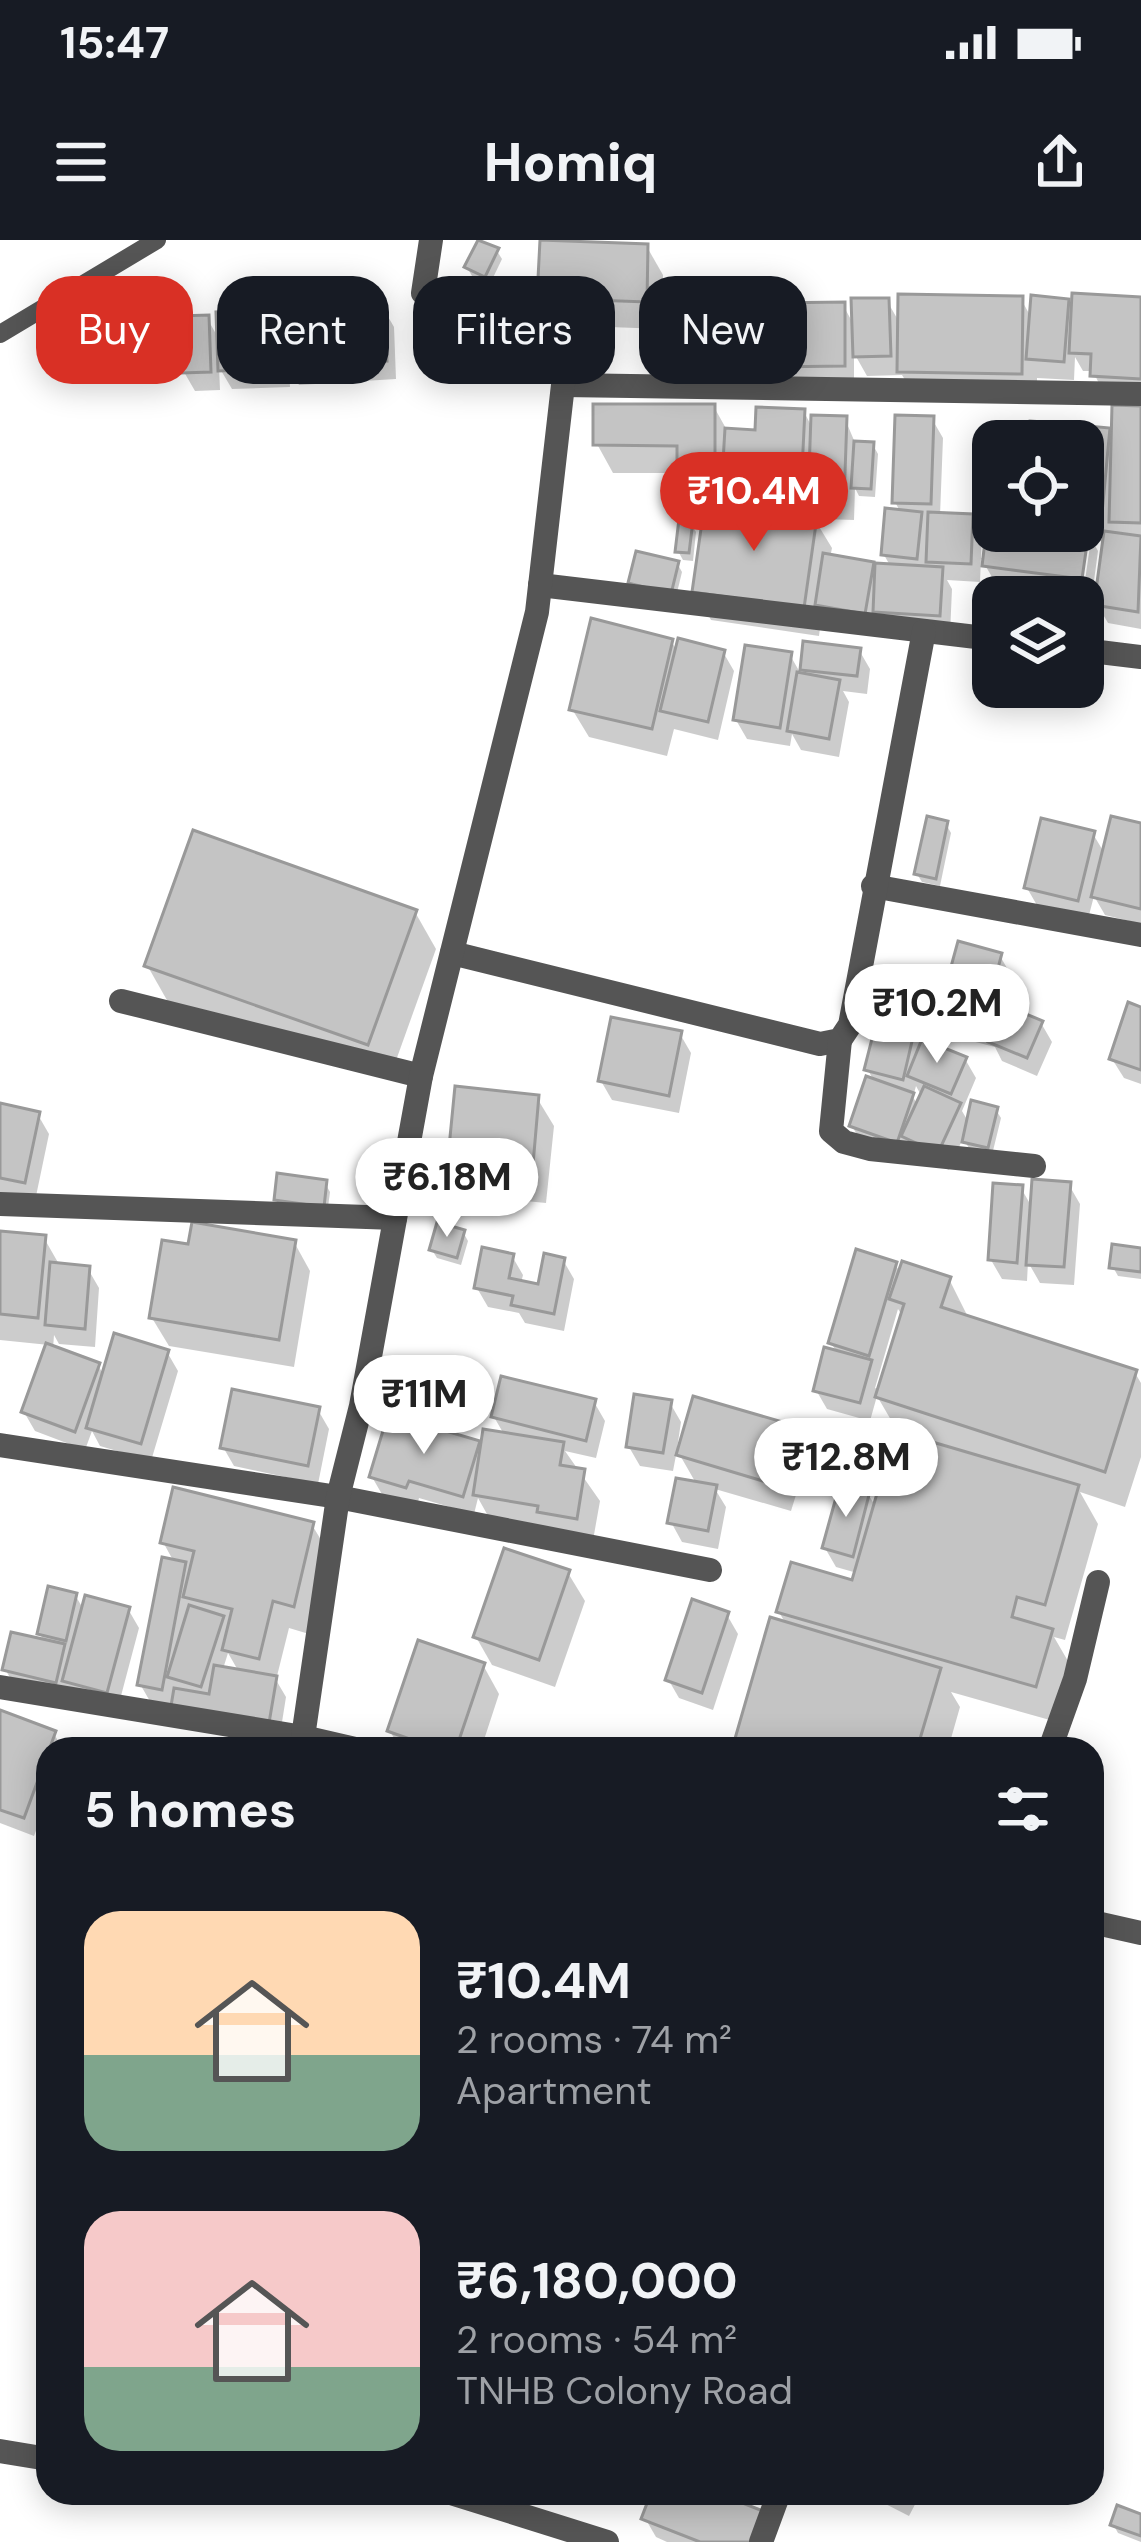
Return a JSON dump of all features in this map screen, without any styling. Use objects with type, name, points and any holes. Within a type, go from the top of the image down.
[{"type":"street","points":[[289,1737],[361,1406],[421,1076],[537,612],[564,385],[567,350],[556,342],[433,302],[423,293],[431,240]]},
{"type":"street","points":[[564,385],[1141,394]]},
{"type":"street","points":[[540,584],[972,637]]},
{"type":"street","points":[[924,631],[850,1025],[840,1040],[831,1131],[844,1142],[870,1149],[1034,1166]]},
{"type":"street","points":[[1104,653],[1141,657]]},
{"type":"street","points":[[873,886],[1141,935]]},
{"type":"street","points":[[452,953],[820,1044],[840,1040]]},
{"type":"street","points":[[121,1001],[421,1076]]},
{"type":"street","points":[[0,1204],[395,1218]]},
{"type":"street","points":[[0,1444],[338,1497],[710,1570]]},
{"type":"street","points":[[1054,1737],[1075,1679],[1098,1582]]},
{"type":"street","points":[[0,1687],[272,1737]]},
{"type":"street","points":[[1104,1925],[1141,1933]]},
{"type":"street","points":[[0,2451],[36,2457]]},
{"type":"street","points":[[489,2505],[608,2542]]},
{"type":"street","points":[[761,2542],[775,2505]]},
{"type":"lane","points":[[0,334],[157,240]]},
{"type":"building","points":[[478,240],[499,248],[485,276],[464,267]]},
{"type":"building","points":[[540,240],[648,244],[647,276],[639,276],[639,302],[615,301],[615,276],[538,276]]},
{"type":"building","points":[[1072,293],[1141,297],[1141,379],[1090,376],[1091,354],[1069,353]]},
{"type":"building","points":[[898,294],[1023,296],[1022,374],[897,372]]},
{"type":"building","points":[[1031,295],[1069,299],[1064,362],[1026,359]]},
{"type":"building","points":[[851,298],[889,298],[891,356],[853,357]]},
{"type":"building","points":[[807,302],[845,302],[845,366],[807,366]]},
{"type":"building","points":[[209,315],[211,372],[193,373],[193,316]]},
{"type":"building","points":[[593,404],[715,404],[715,496],[677,495],[677,446],[593,445]]},
{"type":"building","points":[[1112,405],[1141,406],[1141,523],[1109,522]]},
{"type":"building","points":[[756,407],[805,409],[801,491],[742,488],[742,463],[723,462],[725,428],[755,430]]},
{"type":"building","points":[[811,415],[847,416],[844,502],[808,501]]},
{"type":"building","points":[[895,415],[934,416],[931,504],[892,503]]},
{"type":"building","points":[[1104,427],[1110,428],[1104,492]]},
{"type":"building","points":[[854,441],[874,442],[871,489],[851,488]]},
{"type":"building","points":[[705,501],[817,517],[804,608],[692,592]]},
{"type":"building","points":[[885,508],[922,512],[917,559],[881,555]]},
{"type":"building","points":[[928,512],[972,514],[971,564],[926,562]]},
{"type":"building","points":[[679,519],[693,521],[689,553],[675,552]]},
{"type":"building","points":[[1104,531],[1141,536],[1138,612],[1104,607],[1104,576],[1098,576]]},
{"type":"building","points":[[636,551],[679,561],[671,594],[628,583]]},
{"type":"building","points":[[984,552],[1086,552],[1082,576],[982,566]]},
{"type":"building","points":[[823,553],[874,562],[865,614],[815,605]]},
{"type":"building","points":[[875,563],[943,567],[940,616],[873,612]]},
{"type":"building","points":[[591,618],[673,639],[652,729],[569,710]]},
{"type":"building","points":[[678,638],[725,650],[708,722],[660,711]]},
{"type":"building","points":[[803,641],[861,648],[857,676],[800,670]]},
{"type":"building","points":[[745,645],[792,652],[780,728],[733,720]]},
{"type":"building","points":[[797,672],[840,680],[829,739],[787,731]]},
{"type":"building","points":[[927,816],[948,821],[936,879],[914,874]]},
{"type":"building","points":[[1111,816],[1141,823],[1141,909],[1091,897]]},
{"type":"building","points":[[1041,818],[1095,831],[1078,901],[1024,888]]},
{"type":"building","points":[[193,830],[417,910],[368,1045],[144,966]]},
{"type":"building","points":[[958,941],[1002,953],[982,1029],[937,1018]]},
{"type":"building","points":[[881,979],[938,991],[928,1035],[872,1023]]},
{"type":"building","points":[[1128,1002],[1141,1007],[1141,1070],[1109,1059]]},
{"type":"building","points":[[1004,1005],[1043,1021],[1027,1058],[988,1042]]},
{"type":"building","points":[[611,1017],[682,1031],[669,1096],[598,1081]]},
{"type":"building","points":[[875,1027],[913,1037],[903,1080],[864,1070]]},
{"type":"building","points":[[922,1039],[967,1057],[951,1094],[907,1076]]},
{"type":"building","points":[[866,1076],[914,1093],[897,1143],[849,1126]]},
{"type":"building","points":[[455,1086],[539,1095],[532,1176],[447,1168]]},
{"type":"building","points":[[924,1086],[961,1103],[938,1153],[901,1136]]},
{"type":"building","points":[[971,1100],[998,1107],[988,1148],[962,1142]]},
{"type":"building","points":[[0,1103],[40,1112],[25,1183],[0,1178]]},
{"type":"building","points":[[277,1173],[327,1180],[324,1207],[274,1200]]},
{"type":"building","points":[[1032,1179],[1071,1182],[1064,1267],[1026,1265]]},
{"type":"building","points":[[993,1183],[1023,1185],[1017,1263],[988,1260]]},
{"type":"building","points":[[192,1222],[296,1240],[279,1340],[149,1318],[162,1240],[188,1244]]},
{"type":"building","points":[[437,1222],[465,1230],[457,1258],[429,1250]]},
{"type":"building","points":[[0,1231],[46,1235],[38,1318],[0,1314]]},
{"type":"building","points":[[1112,1244],[1141,1248],[1141,1272],[1109,1268]]},
{"type":"building","points":[[482,1247],[514,1254],[509,1278],[538,1284],[544,1253],[565,1258],[554,1314],[511,1305],[513,1296],[474,1288]]},
{"type":"building","points":[[856,1249],[897,1262],[869,1356],[828,1343]]},
{"type":"building","points":[[902,1261],[951,1277],[941,1307],[1137,1370],[1105,1472],[875,1397],[904,1304],[889,1299]]},
{"type":"building","points":[[50,1262],[90,1266],[85,1329],[45,1325]]},
{"type":"building","points":[[114,1333],[169,1350],[141,1444],[86,1428]]},
{"type":"building","points":[[46,1343],[100,1363],[75,1432],[21,1412]]},
{"type":"building","points":[[824,1347],[872,1360],[860,1403],[813,1391]]},
{"type":"building","points":[[501,1376],[596,1399],[586,1441],[491,1417]]},
{"type":"building","points":[[232,1389],[320,1407],[308,1466],[220,1448]]},
{"type":"building","points":[[634,1394],[672,1400],[663,1453],[626,1447]]},
{"type":"building","points":[[693,1396],[793,1425],[776,1485],[676,1455]]},
{"type":"building","points":[[388,1414],[480,1441],[463,1497],[409,1481],[406,1488],[369,1477]]},
{"type":"building","points":[[483,1429],[564,1442],[560,1465],[585,1469],[577,1519],[537,1512],[538,1506],[473,1495]]},
{"type":"building","points":[[895,1431],[1079,1485],[1045,1605],[1017,1597],[1012,1617],[1053,1629],[1036,1687],[776,1612],[791,1562],[852,1580]]},
{"type":"building","points":[[676,1478],[717,1485],[708,1531],[667,1523]]},
{"type":"building","points":[[840,1483],[870,1491],[853,1557],[822,1548]]},
{"type":"building","points":[[173,1487],[314,1522],[294,1607],[273,1601],[259,1659],[222,1650],[232,1609],[183,1597],[194,1551],[160,1543]]},
{"type":"building","points":[[504,1548],[570,1570],[539,1660],[473,1637]]},
{"type":"building","points":[[162,1557],[186,1562],[162,1690],[137,1685]]},
{"type":"building","points":[[48,1586],[77,1593],[66,1641],[37,1634]]},
{"type":"building","points":[[85,1595],[130,1607],[107,1693],[62,1681]]},
{"type":"building","points":[[692,1599],[729,1612],[702,1693],[665,1680]]},
{"type":"building","points":[[189,1605],[224,1616],[201,1687],[167,1677]]},
{"type":"building","points":[[770,1617],[941,1668],[921,1737],[735,1737]]},
{"type":"building","points":[[11,1632],[65,1644],[56,1683],[2,1670]]},
{"type":"building","points":[[418,1640],[485,1663],[460,1737],[404,1737],[387,1731]]},
{"type":"building","points":[[214,1665],[277,1676],[269,1723],[171,1706],[174,1688],[209,1694]]},
{"type":"building","points":[[0,1710],[56,1731],[54,1737],[36,1737],[36,1785],[24,1818],[0,1810]]},
{"type":"building","points":[[646,2505],[748,2505],[763,2511],[751,2542],[700,2542],[641,2519]]},
{"type":"building","points":[[1117,2505],[1141,2514],[1141,2536],[1110,2525]]}]
